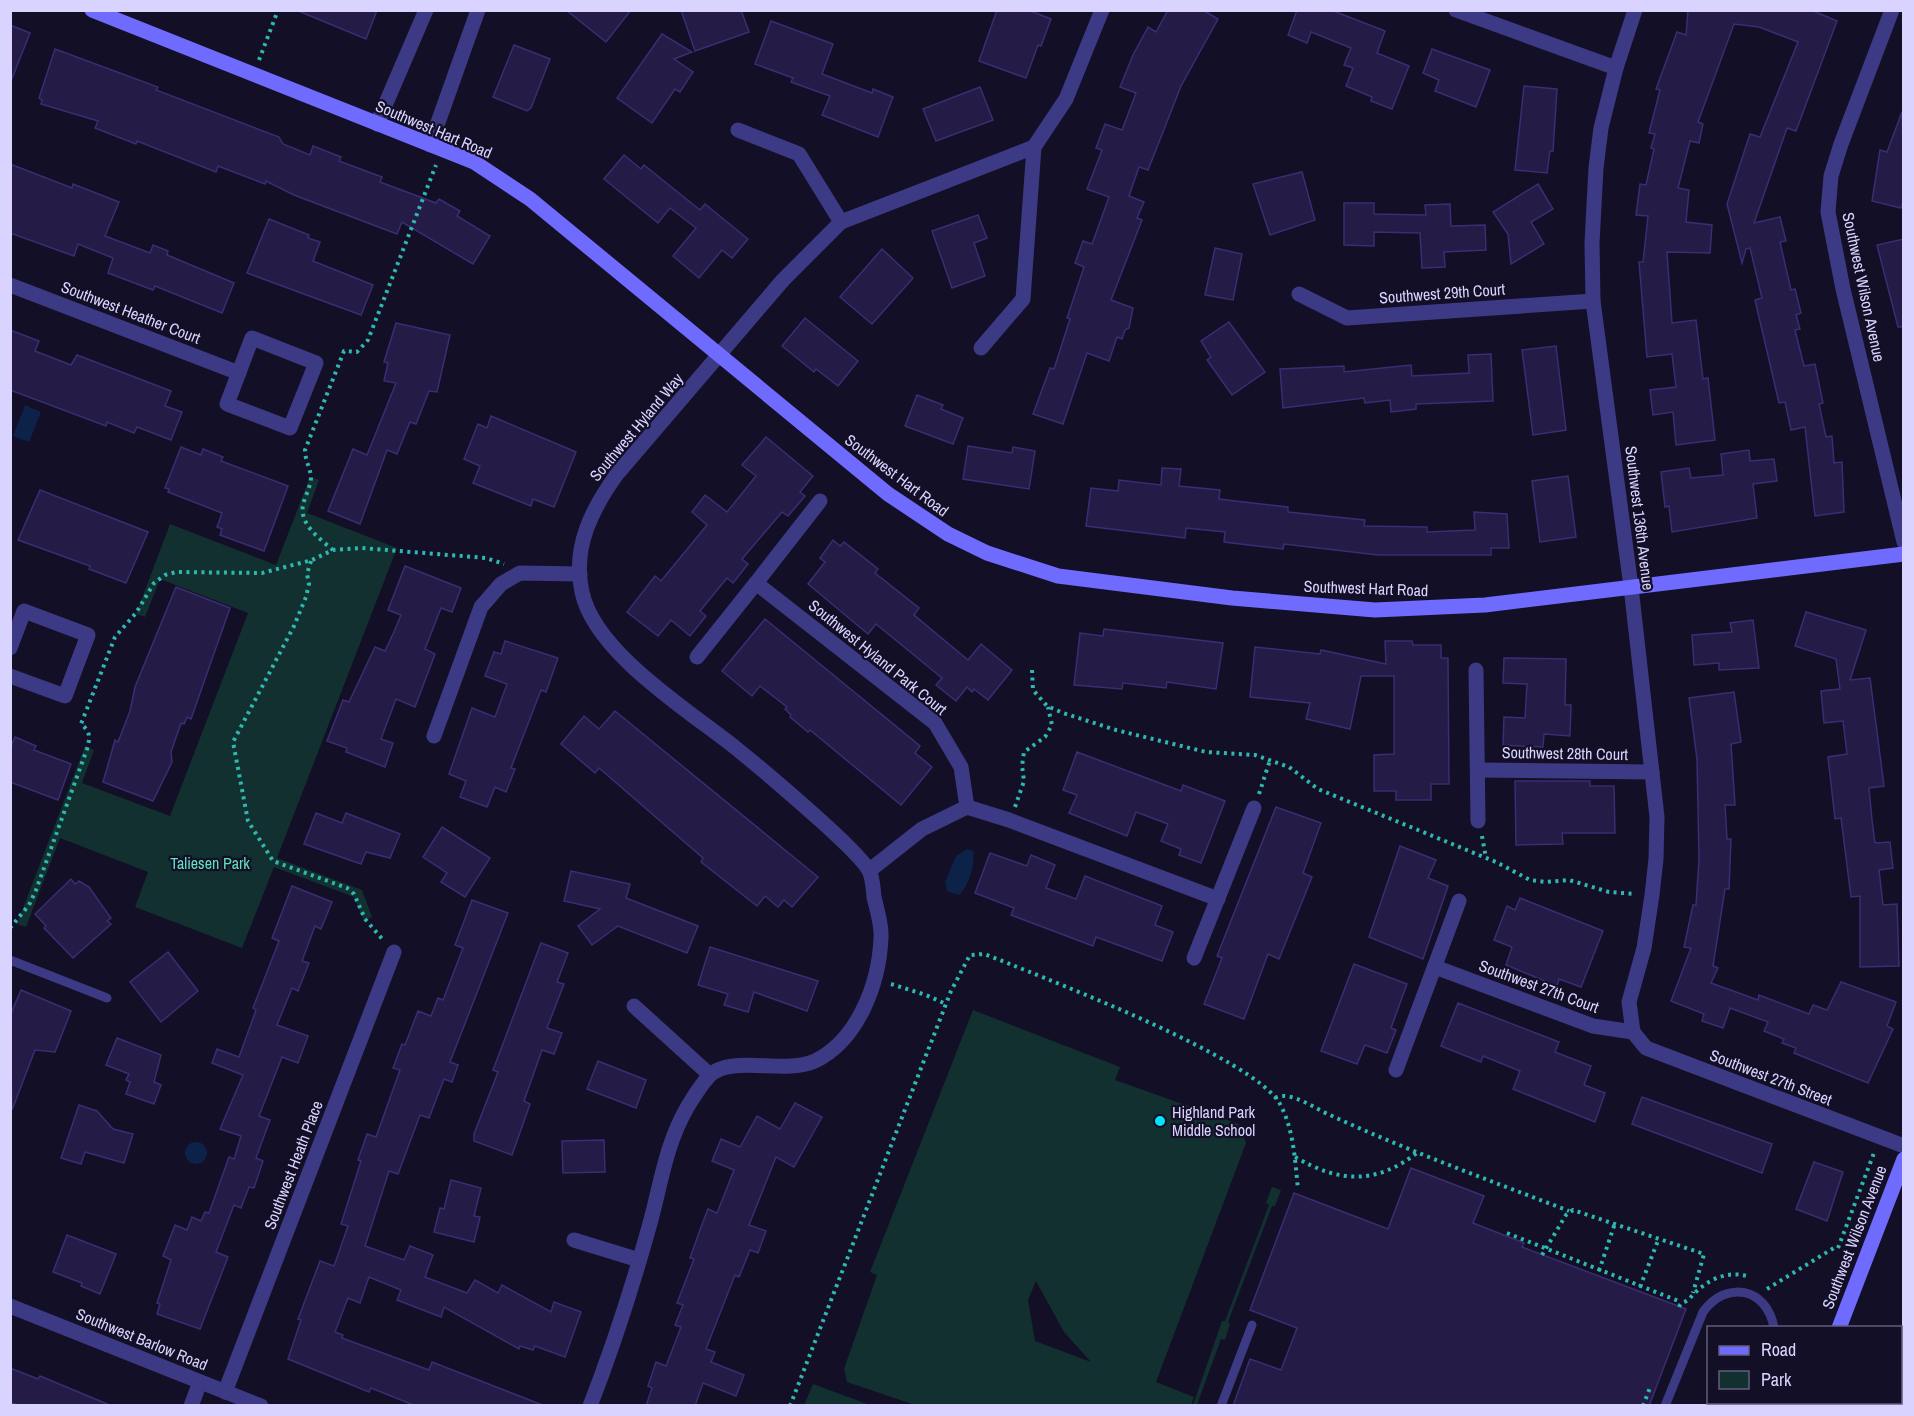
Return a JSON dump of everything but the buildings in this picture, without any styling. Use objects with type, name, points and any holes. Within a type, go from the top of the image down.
[{"type":"street","name":"Southwest Hart Road","points":[[92,10],[474,162],[530,199],[917,516],[987,553],[1058,576],[1232,598],[1375,609],[1485,605],[1904,554]]},
{"type":"street","points":[[377,124],[426,10]]},
{"type":"street","points":[[436,148],[478,10]]},
{"type":"street","points":[[981,348],[1023,299],[1034,147],[1066,99],[1102,10]]},
{"type":"street","points":[[1456,10],[1616,68]]},
{"type":"street","name":"Southwest 136th Avenue","points":[[1633,1032],[1629,1002],[1644,948],[1652,896],[1657,816],[1631,587],[1593,301],[1596,168],[1616,68],[1635,10]]},
{"type":"street","name":"Southwest Wilson Avenue","points":[[1892,10],[1841,144],[1831,176],[1828,212],[1843,289],[1904,542]]},
{"type":"street","points":[[738,130],[799,153],[842,222]]},
{"type":"street","name":"Southwest Hyland Way","points":[[870,870],[778,781],[633,667],[606,639],[589,613],[582,592],[580,574],[586,530],[594,507],[617,474],[783,280],[842,222],[1034,147]]},
{"type":"street","name":"Southwest Heather Court","points":[[10,285],[239,373]]},
{"type":"street","name":"Southwest 29th Court","points":[[1299,294],[1347,318],[1593,301]]},
{"type":"street","points":[[252,338],[316,363],[290,428],[226,404],[239,373],[252,338]]},
{"type":"street","points":[[697,657],[820,501]]},
{"type":"street","points":[[434,736],[481,607],[501,584],[520,573],[580,574]]},
{"type":"street","name":"Southwest Hyland Park Court","points":[[756,583],[935,723],[961,767],[967,807]]},
{"type":"street","points":[[10,676],[66,696],[88,635],[24,611],[12,642]]},
{"type":"street","name":"Southwest 28th Court","points":[[1476,670],[1479,821]]},
{"type":"street","name":"Southwest 28th Court","points":[[1478,770],[1652,772]]},
{"type":"street","points":[[590,1406],[628,1303],[667,1152],[686,1110],[710,1075],[722,1068],[795,1067],[815,1061],[845,1039],[863,1009],[874,979],[882,937],[870,870],[922,829],[967,807],[1010,820],[1218,899]]},
{"type":"street","points":[[1194,957],[1254,808]]},
{"type":"street","points":[[1396,1070],[1459,901]]},
{"type":"street","name":"Southwest Heath Place","points":[[225,1392],[394,952]]},
{"type":"street","name":"Southwest 27th Court","points":[[1435,967],[1593,1026],[1633,1032]]},
{"type":"street","points":[[634,1006],[710,1075]]},
{"type":"street","name":"Southwest 27th Street","points":[[1633,1032],[1646,1048],[1904,1146]]},
{"type":"street","name":"Southwest Wilson Avenue","points":[[1840,1326],[1904,1159]]},
{"type":"street","points":[[574,1240],[639,1260]]},
{"type":"street","name":"Southwest Barlow Road","points":[[10,1306],[261,1406]]},
{"type":"street","points":[[191,1406],[200,1382]]},
{"type":"lane","points":[[10,960],[107,998]]},
{"type":"lane","points":[[1665,1406],[1703,1312],[1712,1300],[1723,1293],[1736,1292],[1759,1298],[1768,1308],[1773,1326]]},
{"type":"lane","points":[[1221,1406],[1252,1325]]},
{"type":"path","points":[[253,75],[278,10]]},
{"type":"path","points":[[333,550],[314,533],[304,519],[303,507],[311,478],[305,461],[305,450],[344,351],[357,352],[368,340],[436,148]]},
{"type":"path","points":[[10,928],[36,890],[87,749],[90,738],[87,729],[81,724],[115,637],[136,613],[154,583],[176,572],[262,573],[312,560],[333,550],[362,548],[486,558],[510,566],[520,573]]},
{"type":"path","points":[[312,560],[307,574],[309,584],[306,597],[294,626],[233,742],[248,821],[273,861],[347,888],[354,894],[365,919],[394,952]]},
{"type":"path","points":[[1010,820],[1024,781],[1022,766],[1024,752],[1045,737],[1052,725],[1047,706],[1034,690],[1032,670]]},
{"type":"path","points":[[1047,706],[1116,730],[1170,744],[1206,752],[1255,755],[1270,760],[1289,768],[1318,789],[1496,862],[1530,880],[1545,882],[1569,880],[1609,892],[1652,896]]},
{"type":"path","points":[[1254,808],[1270,760]]},
{"type":"path","points":[[790,1406],[946,1004],[958,974],[970,955],[984,954],[1125,1012],[1207,1052],[1268,1090],[1275,1098],[1286,1120],[1298,1189]]},
{"type":"path","points":[[909,990],[946,1004]]},
{"type":"path","points":[[1275,1098],[1285,1096],[1299,1100],[1357,1128],[1569,1211],[1573,1210],[1615,1223],[1704,1254],[1693,1293]]},
{"type":"path","points":[[1769,1287],[1838,1247],[1881,1137]]},
{"type":"path","points":[[1294,1157],[1322,1171],[1363,1178],[1391,1169],[1419,1152]]},
{"type":"path","points":[[1544,1252],[1569,1211]]},
{"type":"path","points":[[1599,1271],[1615,1223]]},
{"type":"path","points":[[1507,1233],[1544,1252],[1681,1302]]},
{"type":"path","points":[[1640,1287],[1659,1238]]},
{"type":"path","points":[[1643,1406],[1651,1385]]},
{"type":"green space","name":"Taliesen Park","points":[[310,477],[319,480],[307,513],[397,548],[277,858],[362,890],[372,917],[364,921],[354,897],[274,867],[242,948],[135,907],[148,872],[60,838],[26,927],[17,924],[85,746],[94,750],[82,783],[170,816],[248,613],[160,579],[145,617],[136,614],[170,524],[276,565]]},
{"type":"green space","points":[[973,1010],[1120,1067],[1115,1080],[1239,1124],[1246,1143],[1156,1382],[1194,1397],[1191,1405],[915,1405],[847,1382],[844,1369],[877,1275],[870,1272]],"holes":[[[1036,1281],[1064,1332],[1091,1362],[1035,1341],[1028,1300]]]},
{"type":"green space","points":[[1272,1187],[1281,1190],[1275,1206],[1272,1206],[1228,1322],[1230,1324],[1225,1340],[1221,1339],[1197,1405],[1193,1405],[1222,1321],[1225,1321],[1269,1205],[1266,1203]]},
{"type":"green space","points":[[813,1384],[870,1405],[804,1405]]},
{"type":"water","points":[[25,405],[41,412],[29,442],[13,436]]},
{"type":"water","points":[[967,849],[973,851],[972,869],[959,895],[947,891],[945,882],[956,856]]},
{"type":"water","points":[[196,1142],[204,1145],[207,1153],[204,1161],[196,1164],[188,1161],[185,1153],[188,1145]]},
{"type":"place","name":"Highland Park Middle School","points":[[1160,1121]]}]
